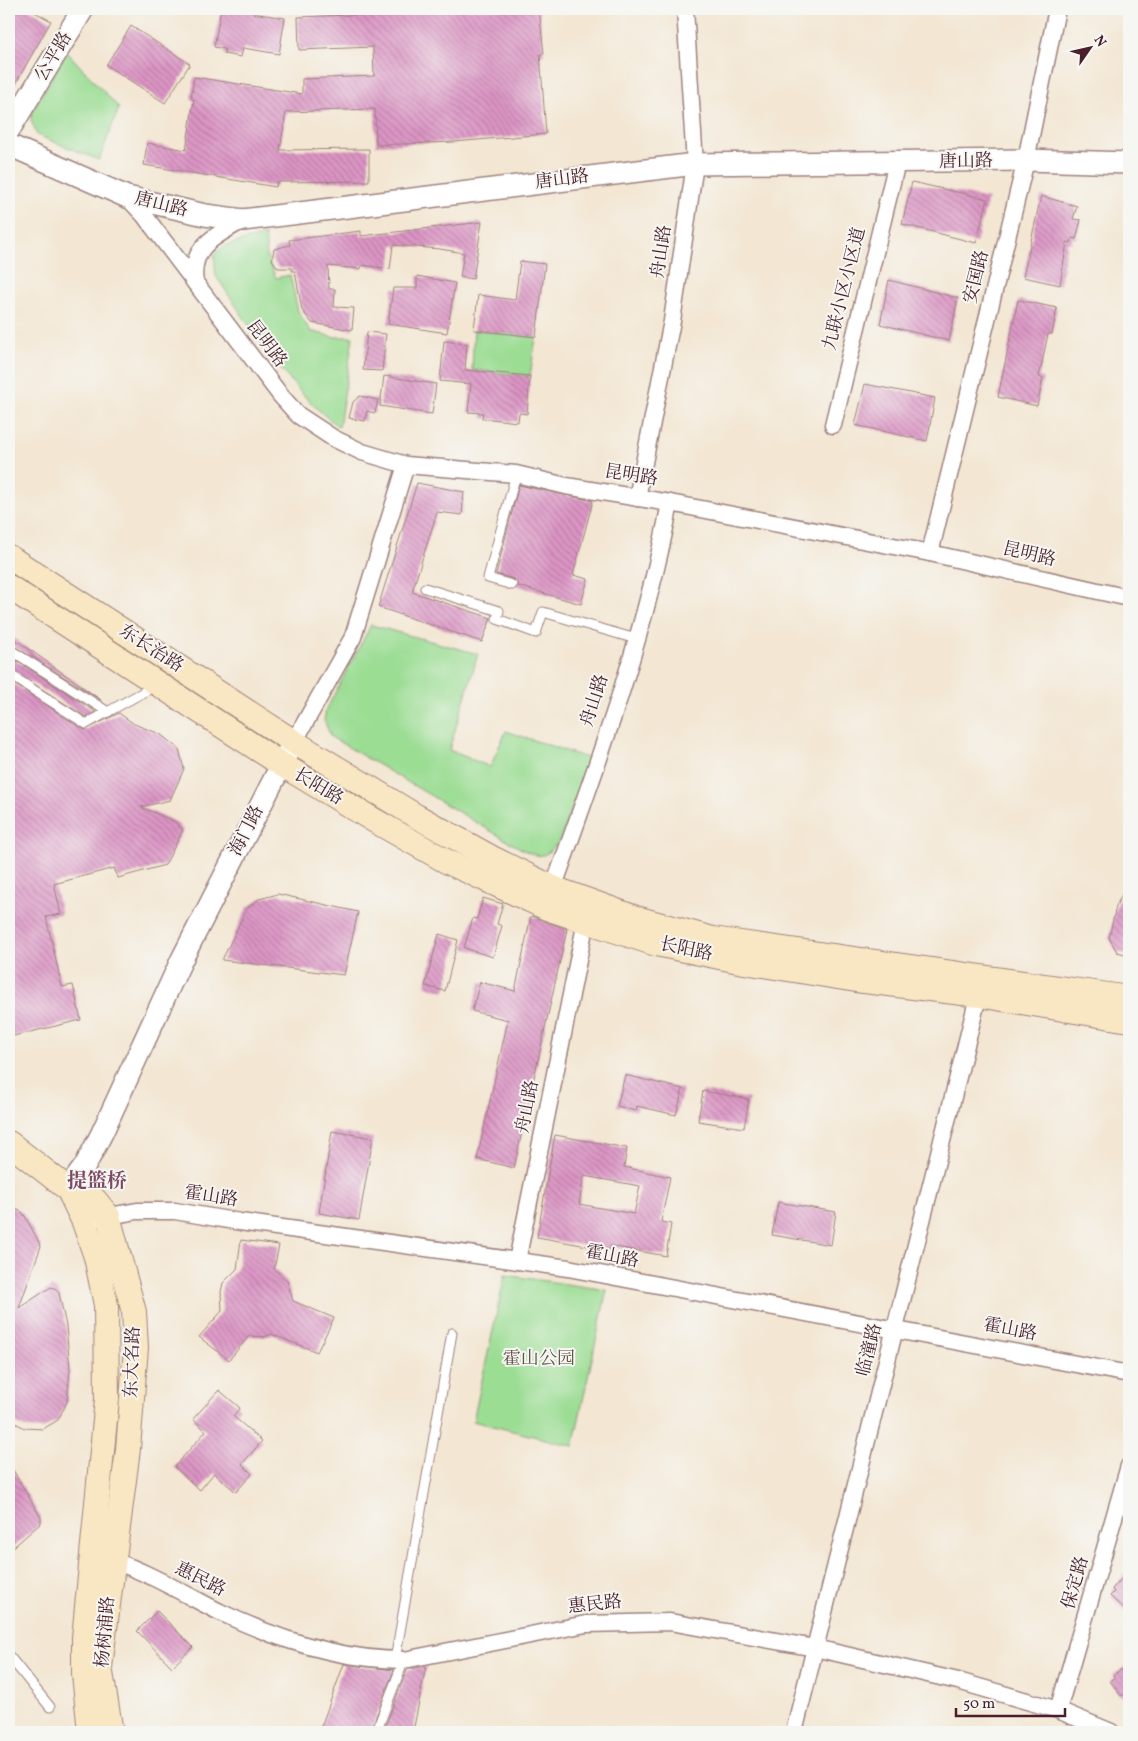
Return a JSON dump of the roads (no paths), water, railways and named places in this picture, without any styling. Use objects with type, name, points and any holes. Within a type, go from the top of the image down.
[{"type":"main road","name":"东长治路","points":[[9,557],[294,742]]},
{"type":"main road","name":"东长治路","points":[[9,587],[281,764]]},
{"type":"main road","name":"长阳路","points":[[294,742],[416,816],[492,858],[550,898]]},
{"type":"main road","name":"长阳路","points":[[281,764],[446,861],[588,911],[656,944],[744,962],[856,980],[981,986],[1129,998]]},
{"type":"main road","name":"长阳路","points":[[981,986],[1129,1020]]},
{"type":"main road","name":"东大名路","points":[[12,1151],[68,1189],[86,1193],[94,1199],[108,1216],[134,1312],[136,1347],[128,1449],[102,1560]]},
{"type":"main road","name":"东大名路","points":[[68,1189],[84,1222],[96,1257],[106,1305],[107,1399],[102,1560]]},
{"type":"main road","name":"杨树浦路","points":[[90,1732],[84,1665],[102,1560]]},
{"type":"main road","name":"杨树浦路","points":[[102,1560],[100,1668],[111,1732]]},
{"type":"street","name":"公平路","points":[[9,130],[83,9]]},
{"type":"street","name":"舟山路","points":[[637,498],[672,321],[695,164],[685,9]]},
{"type":"street","name":"安国路","points":[[930,553],[1026,160],[1057,9]]},
{"type":"street","name":"唐山路","points":[[9,145],[127,197],[205,215],[243,220],[695,164],[1026,160],[1129,163]]},
{"type":"street","name":"九联小区小区道","points":[[833,425],[897,162]]},
{"type":"street","name":"昆明路","points":[[127,197],[144,215],[281,396],[298,415],[340,442],[362,452],[406,465],[516,474],[566,486],[670,502],[930,553],[1129,598]]},
{"type":"street","points":[[195,283],[193,272],[197,254],[209,241],[243,220]]},
{"type":"street","name":"海门路","points":[[68,1189],[85,1166],[102,1133],[182,959],[281,764],[353,637],[406,465]]},
{"type":"street","name":"舟山路","points":[[550,898],[636,639],[660,556],[670,502]]},
{"type":"street","name":"舟山路","points":[[517,1261],[588,911]]},
{"type":"street","name":"临潼路","points":[[794,1732],[981,986]]},
{"type":"street","name":"霍山路","points":[[84,1222],[136,1211],[176,1211],[568,1268],[1129,1374]]},
{"type":"street","name":"保定路","points":[[1058,1710],[1129,1466]]},
{"type":"street","name":"惠民路","points":[[102,1560],[259,1630],[310,1646],[374,1660],[400,1660],[586,1624],[670,1622],[815,1648],[958,1681],[1058,1710],[1111,1732]]},
{"type":"lane","points":[[512,585],[488,578],[516,474]]},
{"type":"lane","points":[[425,588],[499,611],[497,619],[536,633],[543,612],[636,639]]},
{"type":"lane","points":[[9,648],[108,712]]},
{"type":"lane","points":[[9,674],[86,724],[158,684]]},
{"type":"lane","points":[[376,1732],[400,1660],[452,1333]]},
{"type":"lane","points":[[9,1656],[50,1707]]},
{"type":"district","name":"提篮桥","points":[[97,1182]]},
{"type":"park label","name":"霍山公园","points":[[539,1359]]}]
